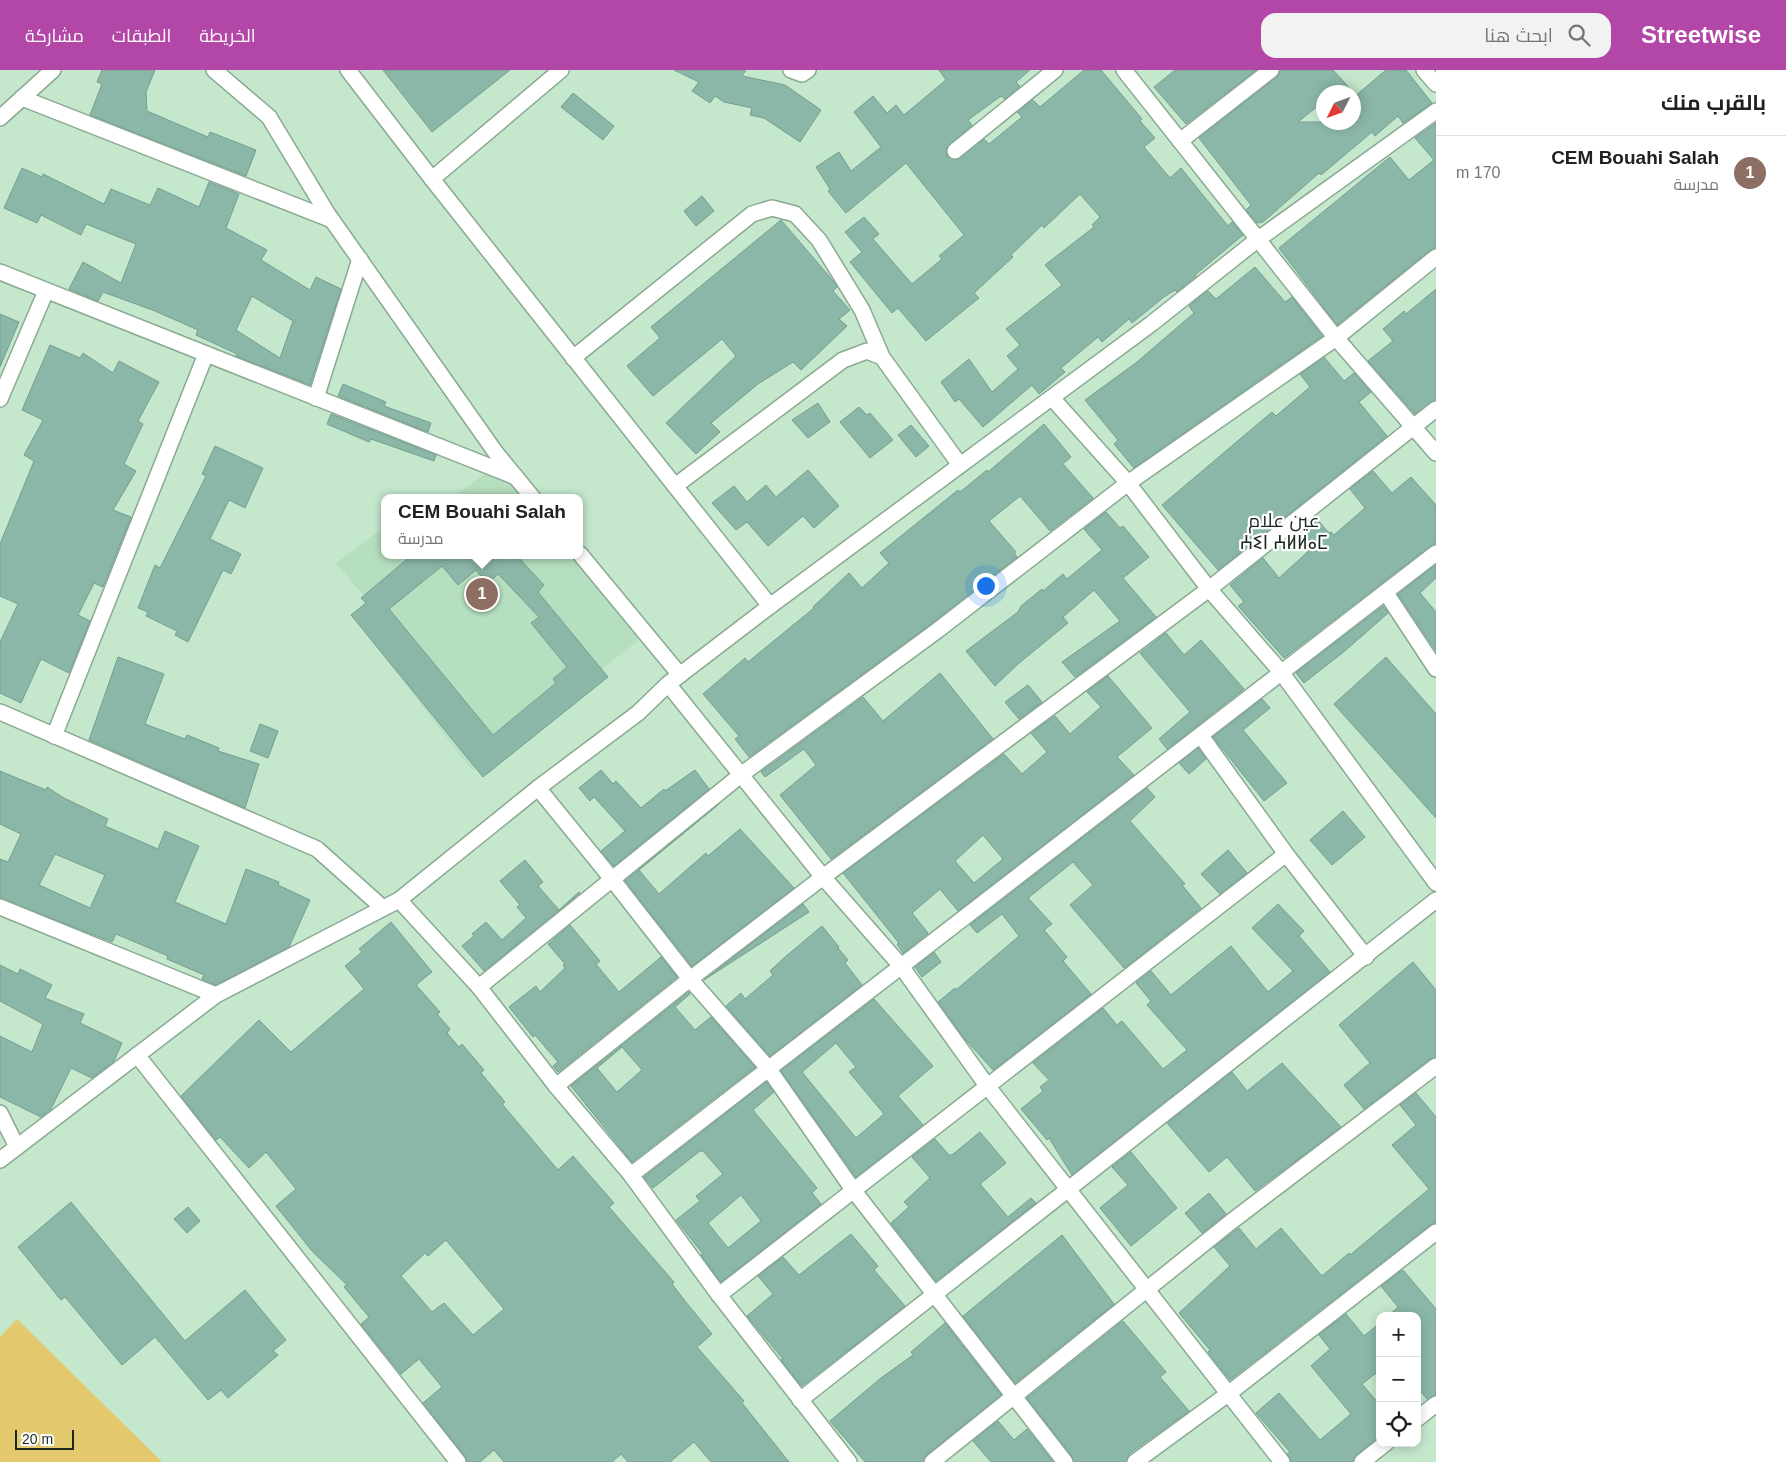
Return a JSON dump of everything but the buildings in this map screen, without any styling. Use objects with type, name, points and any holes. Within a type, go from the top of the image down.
[{"type":"street","points":[[0,118],[53,70]]},
{"type":"street","points":[[348,70],[770,606]]},
{"type":"street","points":[[432,179],[561,70]]},
{"type":"street","points":[[791,70],[802,74],[808,70]]},
{"type":"street","points":[[955,151],[1055,70]]},
{"type":"street","points":[[1124,70],[1336,338],[1436,453]]},
{"type":"street","points":[[1180,142],[1271,70]]},
{"type":"street","points":[[1424,70],[1436,84]]},
{"type":"street","points":[[221,72],[269,117],[332,220],[490,445],[530,494]]},
{"type":"street","points":[[22,98],[332,220]]},
{"type":"street","points":[[0,1160],[216,995],[399,900],[538,788],[638,714],[674,680],[770,606],[1052,398],[1257,240],[1436,111]]},
{"type":"street","points":[[574,358],[752,214],[772,208],[795,214],[819,240],[862,310],[882,357],[960,465]]},
{"type":"street","points":[[479,987],[742,774],[938,630],[1128,483],[1336,338],[1436,257]]},
{"type":"street","points":[[316,398],[360,259]]},
{"type":"street","points":[[0,272],[516,477]]},
{"type":"street","points":[[0,399],[46,290]]},
{"type":"street","points":[[675,486],[843,360],[867,351],[882,357]]},
{"type":"street","points":[[54,736],[206,354]]},
{"type":"street","points":[[1052,398],[1128,483],[1209,589],[1281,672],[1436,883]]},
{"type":"street","points":[[556,1086],[690,979],[823,877],[1209,589],[1436,409]]},
{"type":"street","points":[[630,1175],[1436,553]]},
{"type":"street","points":[[583,558],[742,774],[823,877],[901,966],[988,1087],[1282,1462]]},
{"type":"street","points":[[1386,593],[1436,669]]},
{"type":"street","points":[[0,712],[316,849],[383,908]]},
{"type":"street","points":[[1201,736],[1286,854],[1366,957]]},
{"type":"street","points":[[538,788],[690,979],[768,1068],[854,1191],[1065,1462]]},
{"type":"street","points":[[719,1295],[1286,854]]},
{"type":"street","points":[[399,900],[479,987],[556,1086],[630,1175],[719,1295],[848,1462]]},
{"type":"street","points":[[800,1400],[1366,957],[1436,900]]},
{"type":"street","points":[[0,907],[216,995]]},
{"type":"street","points":[[137,1055],[458,1462]]},
{"type":"street","points":[[932,1462],[1232,1221],[1436,1066]]},
{"type":"street","points":[[0,1113],[17,1147]]},
{"type":"street","points":[[1135,1462],[1228,1394],[1436,1232]]},
{"type":"street","points":[[1421,1415],[1436,1404]]},
{"type":"street","points":[[1362,1462],[1381,1447]]},
{"type":"shaded area","points":[[498,464],[523,494],[457,494]]},
{"type":"shaded area","points":[[381,529],[381,559],[575,559],[639,640],[472,770],[371,640],[388,624],[336,563]]},
{"type":"shaded area","points":[[17,1319],[162,1462],[0,1462],[0,1337]]},
{"type":"place","name":"CEM Bouahi Salah","points":[[482,594]]},
{"type":"district","name":"عين علام ⵄⵉⵏ ⵄⵍⵍⴰⵎ","points":[[1284,531]]}]
